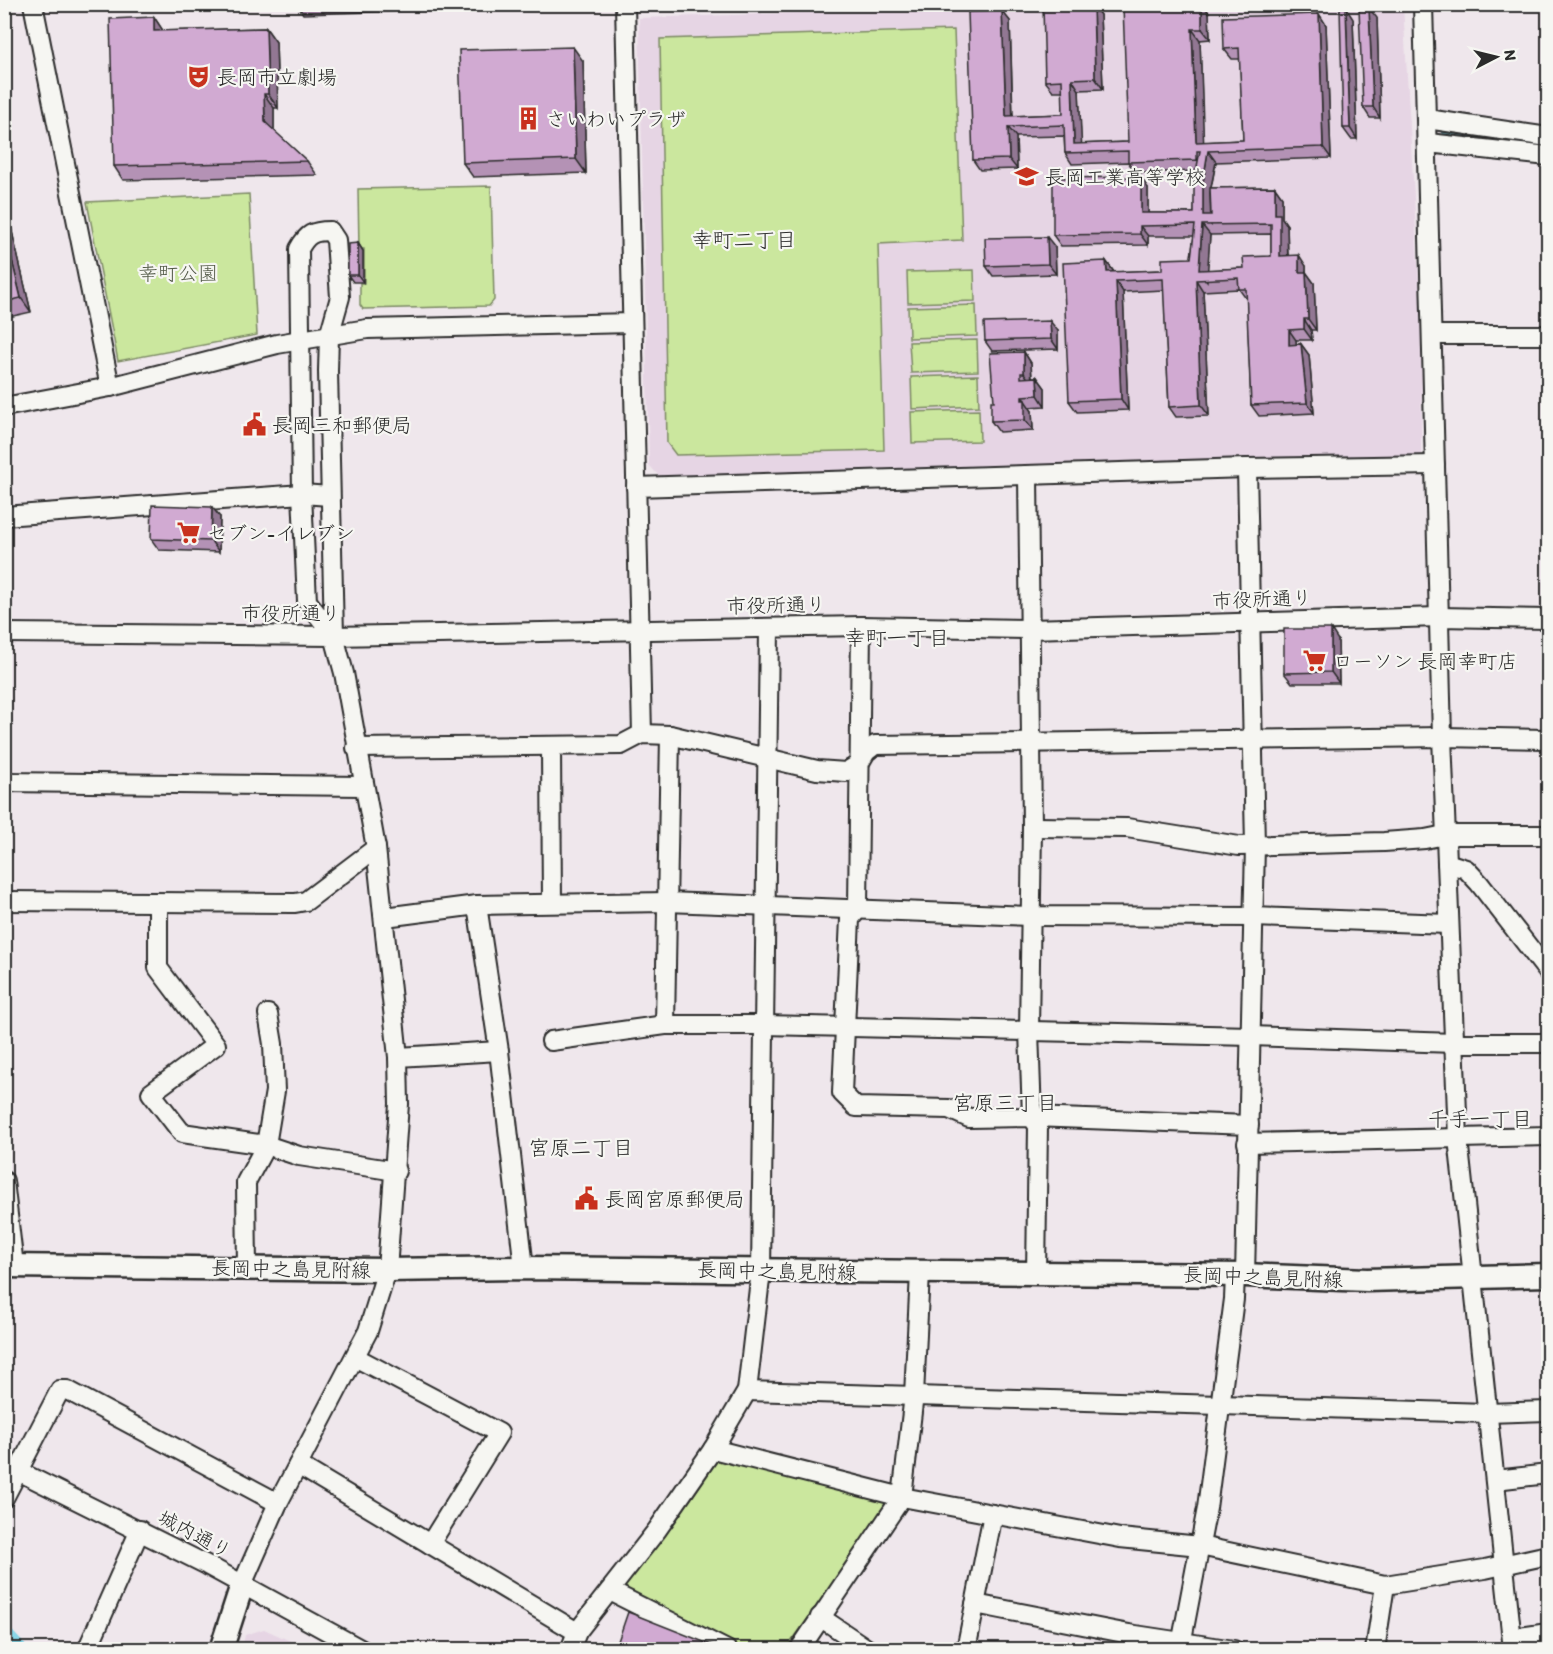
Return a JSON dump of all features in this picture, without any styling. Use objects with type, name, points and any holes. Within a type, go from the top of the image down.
[{"type":"main road","name":"長岡中之島見附線","points":[[9,1266],[1240,1275],[1368,1280],[1473,1279],[1548,1275]]},
{"type":"main road","points":[[222,1650],[242,1585]]},
{"type":"street","points":[[33,4],[110,387]]},
{"type":"street","points":[[625,4],[642,734]]},
{"type":"street","points":[[1423,4],[1445,835],[1458,1138],[1512,1644],[1548,1633]]},
{"type":"street","points":[[1427,119],[1548,137]]},
{"type":"street","points":[[1428,143],[1469,145],[1548,156]]},
{"type":"street","points":[[242,1585],[278,1503],[368,1331],[387,1270],[396,1171],[399,1104],[398,1057],[385,917],[376,848],[344,673],[334,636],[329,336],[340,297],[336,240],[330,231],[314,231],[304,239],[299,249],[302,494],[307,601],[334,636]]},
{"type":"street","points":[[4,407],[110,387],[301,340],[367,329],[632,323]]},
{"type":"street","points":[[1433,335],[1548,335]]},
{"type":"street","points":[[636,487],[1247,468],[1435,465]]},
{"type":"street","points":[[1181,1646],[1200,1545],[1240,1275],[1248,1134],[1255,846],[1247,468]]},
{"type":"street","points":[[1028,476],[1029,743],[1032,827],[1029,1031],[1032,1117],[1038,1126],[1036,1274]]},
{"type":"street","points":[[4,516],[302,494],[330,496]]},
{"type":"street","name":"市役所通り","points":[[4,633],[334,636],[861,626],[1030,629],[1439,617],[1548,619]]},
{"type":"street","points":[[861,626],[858,909],[850,920],[842,1093],[856,1107],[949,1109],[969,1118],[1032,1117],[1248,1134],[1458,1138],[1548,1137]]},
{"type":"street","points":[[570,1650],[578,1632],[657,1530],[713,1449],[747,1391],[761,1271],[769,629]]},
{"type":"street","points":[[356,748],[621,745],[642,734],[670,735],[817,770],[846,772],[860,764],[866,752],[875,745],[1442,737],[1548,739]]},
{"type":"street","points":[[665,1025],[670,735]]},
{"type":"street","points":[[551,747],[552,903]]},
{"type":"street","points":[[4,782],[363,786]]},
{"type":"street","points":[[1032,827],[1126,828],[1195,840],[1255,846],[1384,842],[1445,835],[1548,835]]},
{"type":"street","points":[[4,901],[158,904],[306,901],[376,848]]},
{"type":"street","points":[[1447,863],[1466,869],[1479,883],[1548,972]]},
{"type":"street","points":[[385,917],[477,905],[667,902],[765,908],[858,909],[1030,916],[1254,917],[1448,924]]},
{"type":"street","points":[[158,904],[158,968],[178,998],[216,1045],[151,1093],[182,1133],[266,1145],[299,1156],[396,1171]]},
{"type":"street","points":[[477,905],[499,1051],[524,1268]]},
{"type":"street","points":[[247,1269],[246,1182],[266,1145],[275,1091],[273,1044],[268,1014]]},
{"type":"street","points":[[551,1041],[665,1025],[764,1025],[1454,1043],[1548,1043]]},
{"type":"street","points":[[398,1057],[499,1051]]},
{"type":"street","points":[[4,1181],[9,1266]]},
{"type":"street","points":[[799,1650],[902,1497],[914,1395],[920,1273]]},
{"type":"street","points":[[355,1357],[499,1433],[430,1544]]},
{"type":"street","points":[[4,1498],[12,1468],[60,1390],[278,1503]]},
{"type":"street","points":[[747,1391],[1487,1413],[1548,1412]]},
{"type":"street","points":[[713,1449],[902,1497],[1120,1538],[1200,1545],[1385,1585],[1485,1569],[1548,1555]]},
{"type":"street","points":[[298,1465],[578,1632]]},
{"type":"street","name":"城内通り","points":[[12,1468],[140,1530],[362,1650]]},
{"type":"street","points":[[1494,1480],[1548,1473]]},
{"type":"street","points":[[966,1650],[993,1514]]},
{"type":"street","points":[[87,1650],[140,1530]]},
{"type":"street","points":[[1375,1650],[1385,1585]]},
{"type":"street","points":[[609,1591],[727,1650]]},
{"type":"street","points":[[975,1604],[1181,1646],[1234,1650]]},
{"type":"street","points":[[820,1617],[869,1650]]},
{"type":"shaded area","name":"長岡工業高等学校","points":[[1034,5],[1403,5],[1422,336],[1421,457],[659,476],[649,465],[639,18]]},
{"type":"shaded area","points":[[264,1629],[308,1649],[242,1649],[245,1635]]},
{"type":"green space","points":[[954,30],[962,240],[878,244],[884,450],[676,455],[667,443],[660,39]]},
{"type":"green space","points":[[491,186],[494,300],[489,306],[363,309],[360,305],[360,283],[364,283],[364,249],[359,249],[358,189]]},
{"type":"green space","name":"幸町公園","points":[[249,194],[257,335],[118,361],[87,202]]},
{"type":"green space","points":[[974,270],[975,301],[908,303],[907,272]]},
{"type":"green space","points":[[976,305],[977,336],[909,338],[908,307]]},
{"type":"green space","points":[[977,340],[978,371],[911,373],[909,342]]},
{"type":"green space","points":[[978,375],[979,406],[912,409],[911,377]]},
{"type":"green space","points":[[979,410],[980,441],[912,443],[911,412]]},
{"type":"green space","points":[[720,1457],[891,1502],[786,1649],[744,1649],[623,1588],[673,1525]]},
{"type":"building","points":[[1202,4],[1202,29],[1192,29],[1196,142],[1243,140],[1239,48],[1224,49],[1223,17],[1319,14],[1323,147],[1208,151],[1203,182],[1203,215],[1211,215],[1210,188],[1275,187],[1275,214],[1280,214],[1280,256],[1299,255],[1299,272],[1306,272],[1308,319],[1304,319],[1304,329],[1289,330],[1289,345],[1301,344],[1307,403],[1251,405],[1246,289],[1239,289],[1238,278],[1196,280],[1201,405],[1169,407],[1163,279],[1116,281],[1121,399],[1069,401],[1063,263],[1106,261],[1107,272],[1162,270],[1162,259],[1191,258],[1195,225],[1140,226],[1140,234],[1053,235],[1053,178],[1141,177],[1141,213],[1194,213],[1194,182],[1200,151],[1197,151],[1197,160],[1128,162],[1128,151],[1065,153],[1064,125],[1008,127],[1009,159],[973,160],[968,12],[1002,11],[1006,116],[1063,114],[1062,80],[1045,81],[1043,7],[1093,5],[1095,78],[1072,79],[1074,144],[1128,142],[1123,6]],"holes":[[[1271,224],[1271,256],[1243,257],[1244,268],[1199,270],[1202,225]]]},
{"type":"building","points":[[1340,8],[1346,8],[1350,128],[1343,128]]},
{"type":"building","points":[[1359,8],[1369,8],[1373,107],[1363,107]]},
{"type":"building","name":"長岡市立劇場","points":[[154,17],[154,31],[266,28],[268,94],[264,94],[265,122],[307,161],[114,166],[110,19]]},
{"type":"building","name":"さいわいプラザ","points":[[573,47],[576,159],[463,163],[459,50]]},
{"type":"building","points":[[4,227],[21,298],[4,302]]},
{"type":"building","points":[[1047,237],[1048,264],[986,266],[985,238]]},
{"type":"building","points":[[358,243],[358,275],[348,275],[348,244]]},
{"type":"building","points":[[1050,321],[1051,339],[985,341],[984,323]]},
{"type":"building","points":[[1024,352],[1024,373],[1021,373],[1021,378],[1037,377],[1038,395],[1022,396],[1022,400],[1025,400],[1025,420],[991,421],[991,401],[994,401],[990,353]]},
{"type":"building","points":[[152,505],[212,507],[211,541],[151,539]]},
{"type":"building","name":"ローソン 長岡幸町店","points":[[1284,629],[1331,629],[1331,672],[1284,673]]},
{"type":"building","points":[[628,1612],[714,1646],[713,1650],[615,1650]]},
{"type":"waterway","points":[[1444,132],[1492,138]]},
{"type":"waterway","points":[[4,1634],[19,1650]]},
{"type":"place","name":"長岡市立劇場","points":[[199,77]]},
{"type":"place","name":"さいわいプラザ","points":[[528,119]]},
{"type":"place","name":"長岡工業高等学校","points":[[1027,177]]},
{"type":"place","name":"長岡三和郵便局","points":[[254,425]]},
{"type":"place","name":"セブン-イレブン","points":[[189,533]]},
{"type":"place","name":"ローソン 長岡幸町店","points":[[1315,661]]},
{"type":"place","name":"長岡宮原郵便局","points":[[587,1199]]},
{"type":"district","name":"幸町二丁目","points":[[744,240]]},
{"type":"district","name":"幸町一丁目","points":[[897,638]]},
{"type":"district","name":"宮原三丁目","points":[[1005,1103]]},
{"type":"district","name":"千手一丁目","points":[[1480,1119]]},
{"type":"district","name":"宮原二丁目","points":[[581,1148]]}]
